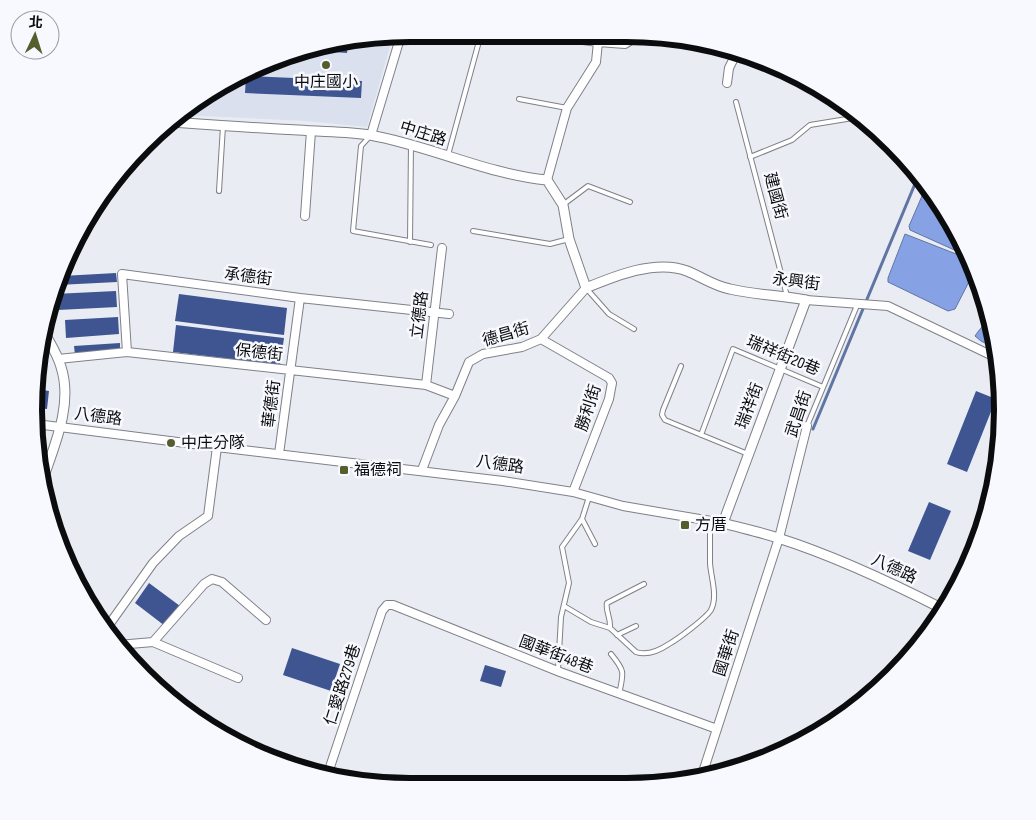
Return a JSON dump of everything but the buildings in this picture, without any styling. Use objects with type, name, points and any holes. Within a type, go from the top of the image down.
[{"type":"street","points":[[371,135],[399,42]]},
{"type":"street","points":[[586,288],[569,239],[562,205],[548,180],[567,108],[596,62],[598,42]]},
{"type":"street","points":[[616,42],[625,44],[628,42]]},
{"type":"street","points":[[727,83],[729,68],[734,59]]},
{"type":"street","name":"中庄路","points":[[181,123],[371,135],[411,144],[499,172],[531,179],[548,180]]},
{"type":"street","points":[[305,216],[312,131]]},
{"type":"street","name":"立德路","points":[[426,385],[442,248]]},
{"type":"street","name":"永興街","points":[[586,288],[622,273],[662,267],[686,270],[731,290],[806,300],[888,306],[989,354]]},
{"type":"street","name":"承德街","points":[[127,352],[122,274],[300,298],[449,314]]},
{"type":"street","name":"德昌街","points":[[422,470],[439,425],[455,396],[470,362],[483,354],[522,347],[541,339],[586,288]]},
{"type":"street","name":"華德街","points":[[279,454],[300,298]]},
{"type":"street","name":"瑞祥街","points":[[723,523],[806,300]]},
{"type":"street","name":"勝利街","points":[[541,339],[609,378],[612,383],[609,399],[573,492]]},
{"type":"street","points":[[47,466],[60,428],[66,390],[61,366],[49,343]]},
{"type":"street","name":"保德街","points":[[58,359],[127,352],[426,385],[455,396]]},
{"type":"street","name":"八德路","points":[[43,425],[422,470],[573,492],[623,506],[710,520],[779,538],[828,556],[937,606]]},
{"type":"street","name":"武昌街","points":[[779,538],[808,426]]},
{"type":"street","points":[[110,623],[153,563],[179,536],[208,516],[216,447]]},
{"type":"street","name":"國華街","points":[[704,769],[779,538]]},
{"type":"street","points":[[153,642],[204,584],[212,580],[222,582],[266,620]]},
{"type":"street","name":"國華街48巷","points":[[387,604],[393,604],[558,671],[717,729]]},
{"type":"street","name":"仁愛路279巷","points":[[330,768],[382,611],[387,604]]},
{"type":"street","points":[[127,644],[153,642],[238,678]]},
{"type":"lane","points":[[447,157],[479,42]]},
{"type":"lane","points":[[519,99],[567,108]]},
{"type":"lane","name":"建國街","points":[[736,102],[787,296]]},
{"type":"lane","points":[[750,157],[792,140],[810,125],[850,118]]},
{"type":"lane","points":[[219,191],[223,126]]},
{"type":"lane","points":[[371,135],[361,146],[353,231],[431,245]]},
{"type":"lane","points":[[410,242],[411,144]]},
{"type":"lane","points":[[562,205],[588,186],[630,202]]},
{"type":"lane","points":[[473,230],[550,244],[569,239]]},
{"type":"lane","points":[[586,288],[609,314],[634,329]]},
{"type":"lane","name":"武昌街","points":[[808,426],[823,387],[863,304]]},
{"type":"lane","name":"瑞祥街20巷","points":[[701,435],[733,349],[823,387]]},
{"type":"lane","points":[[681,366],[662,415],[665,420],[748,454]]},
{"type":"lane","points":[[558,671],[561,617],[570,583],[562,547],[582,519],[590,497]]},
{"type":"lane","points":[[582,519],[595,544]]},
{"type":"lane","points":[[564,606],[591,622],[610,628],[640,654],[657,651],[675,641],[712,608],[710,520]]},
{"type":"lane","points":[[610,628],[611,620],[606,610],[607,603],[644,584]]},
{"type":"lane","points":[[618,635],[636,626]]},
{"type":"lane","points":[[611,654],[622,666],[623,671],[619,694]]},
{"type":"shaded area","name":"中庄國小","points":[[391,43],[367,127],[306,121],[190,115],[226,92],[269,70],[315,55]]},
{"type":"water","points":[[923,193],[958,252],[910,230],[909,226]]},
{"type":"water","points":[[905,234],[960,255],[970,280],[955,309],[948,311],[888,282]]},
{"type":"water","points":[[983,325],[987,344],[981,341],[975,336]]},
{"type":"waterway","points":[[813,429],[915,183]]},
{"type":"place","name":"中庄國小","points":[[326,65]]},
{"type":"place","name":"中庄分隊","points":[[171,443]]},
{"type":"place","name":"福德祠","points":[[344,470]]},
{"type":"place","name":"方厝","points":[[685,525]]}]
